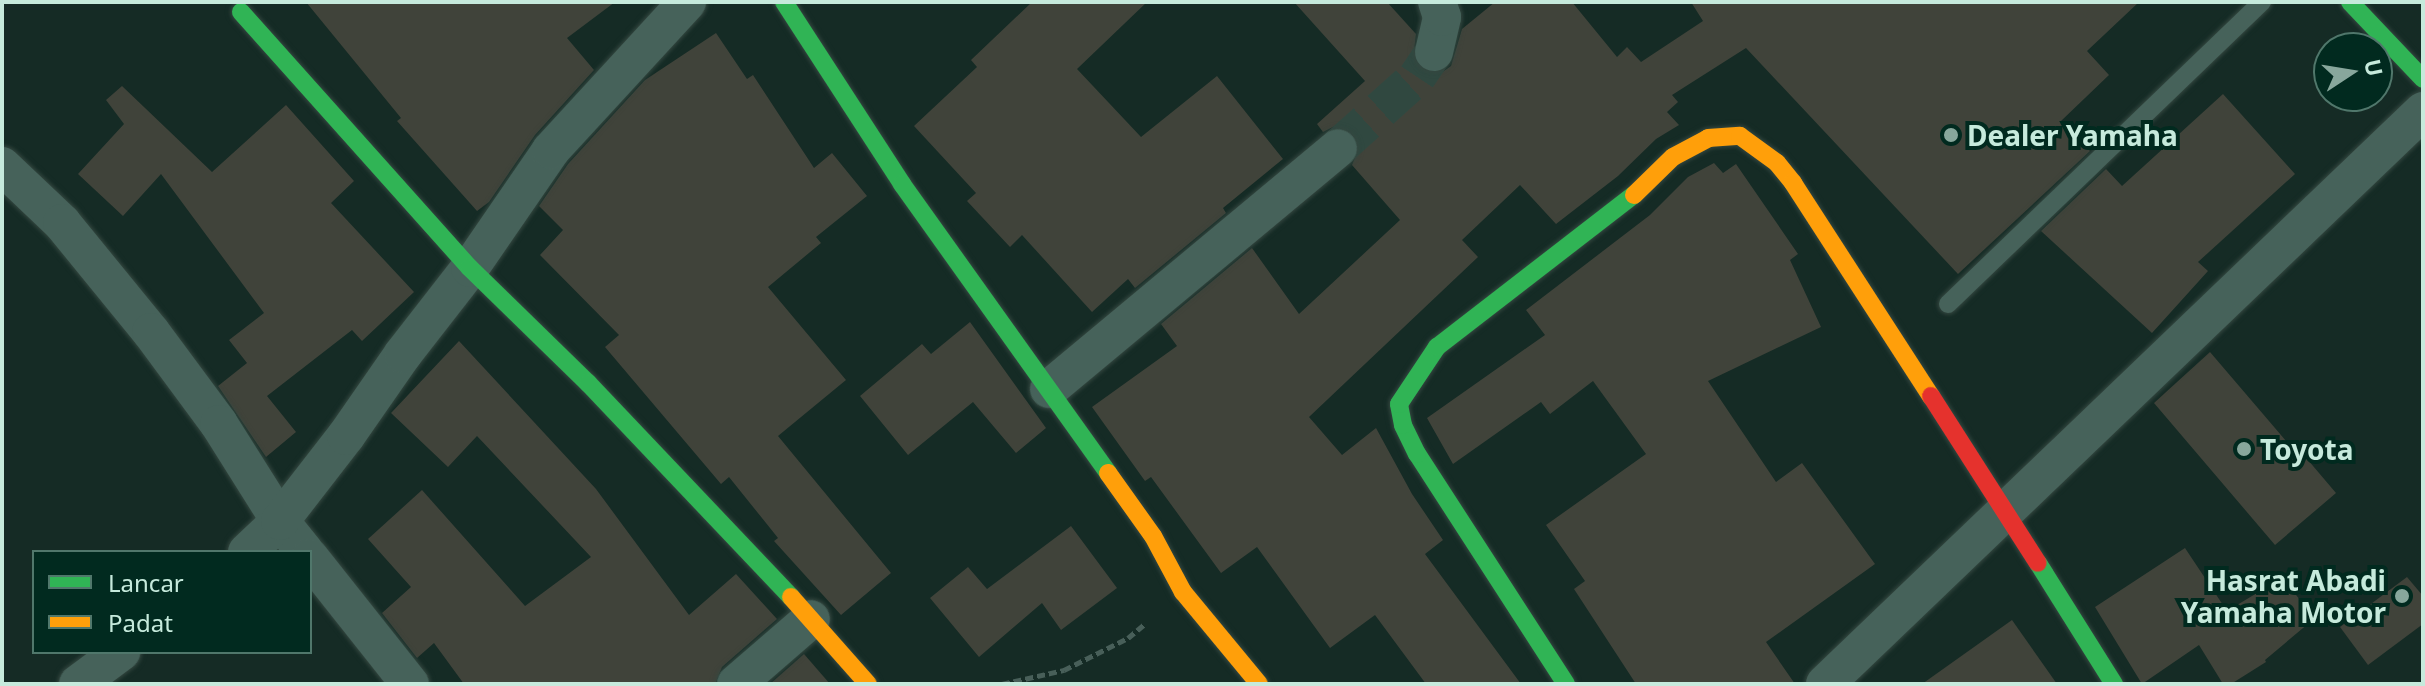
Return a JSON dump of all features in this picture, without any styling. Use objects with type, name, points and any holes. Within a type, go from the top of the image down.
[{"type":"main road","points":[[784,2],[902,184],[1153,536],[1183,592],[1259,684]]},
{"type":"main road","points":[[2350,2],[2423,79]]},
{"type":"main road","points":[[241,12],[470,268],[588,383],[811,619],[868,684]]},
{"type":"main road","points":[[1566,684],[1417,454],[1403,425],[1399,404],[1418,371],[1437,347],[1635,195],[1673,157],[1708,138],[1740,136],[1777,163],[1880,314],[2114,684]]},
{"type":"street","points":[[249,550],[280,521],[470,268],[551,150],[687,2]]},
{"type":"street","points":[[1434,52],[1442,17],[1437,2]]},
{"type":"street","points":[[1825,684],[2007,513],[2423,111]]},
{"type":"street","points":[[1049,389],[1338,148]]},
{"type":"street","points":[[2,166],[62,223],[151,332],[219,424],[280,521],[303,550]]},
{"type":"street","points":[[312,561],[410,684]]},
{"type":"street","points":[[736,684],[811,619]]},
{"type":"street","points":[[78,684],[118,654]]},
{"type":"lane","points":[[1948,304],[2262,2]]},
{"type":"path","points":[[1002,684],[1064,670],[1128,638],[1183,592]]},
{"type":"building","points":[[306,2],[615,2],[567,38],[594,70],[535,135],[489,202],[477,211],[397,121],[401,118]]},
{"type":"building","points":[[1032,2],[1147,2],[1077,69],[1141,137],[1217,76],[1283,159],[1223,208],[1226,213],[1135,288],[1128,279],[1092,312],[1022,235],[1010,247],[967,201],[976,193],[914,126],[977,67],[971,60]]},
{"type":"building","points":[[1294,2],[1387,2],[1416,34],[1413,59],[1420,69],[1430,74],[1441,73],[1451,66],[1462,29],[1495,2],[1572,2],[1617,57],[1627,47],[1641,62],[1703,21],[1691,2],[2139,2],[2087,51],[2109,75],[2061,121],[2090,151],[1958,274],[1746,48],[1672,95],[1678,102],[1667,112],[1679,125],[1656,139],[1618,176],[1556,224],[1520,185],[1462,240],[1478,257],[1309,417],[1342,455],[1376,428],[1412,494],[1443,540],[1425,554],[1521,684],[1426,684],[1375,615],[1330,648],[1257,547],[1221,573],[1151,477],[1145,481],[1092,407],[1177,346],[1161,324],[1252,248],[1299,314],[1400,220],[1352,165],[1360,145],[1354,133],[1335,126],[1323,132],[1317,124],[1365,81]]},
{"type":"building","points":[[716,33],[747,79],[753,75],[814,168],[832,153],[867,196],[816,237],[821,243],[768,287],[846,380],[778,436],[891,573],[841,615],[774,541],[778,538],[729,477],[721,484],[605,347],[619,335],[540,255],[563,230],[539,206],[568,164],[645,80]]},
{"type":"building","points":[[122,86],[212,172],[286,105],[354,181],[331,203],[414,292],[362,341],[352,330],[267,396],[296,432],[266,457],[218,386],[247,363],[229,340],[264,313],[161,174],[123,216],[78,174],[124,124],[106,100]]},
{"type":"building","points":[[2223,94],[2295,174],[2198,262],[2208,271],[2152,333],[2041,231],[2106,169],[2122,186]]},
{"type":"building","points":[[1714,163],[1723,173],[1736,164],[1798,254],[1790,260],[1821,327],[1708,381],[1776,482],[1802,463],[1875,564],[1766,642],[1795,684],[1636,684],[1574,589],[1585,581],[1546,525],[1646,454],[1593,381],[1550,414],[1541,402],[1453,464],[1427,418],[1545,335],[1526,310],[1650,215],[1688,177]]},
{"type":"building","points":[[970,322],[1046,428],[1016,453],[973,402],[908,455],[860,396],[922,344],[931,354]]},
{"type":"building","points":[[459,341],[596,489],[689,615],[736,574],[777,619],[722,667],[715,684],[464,684],[434,643],[417,658],[382,613],[411,587],[368,539],[422,490],[525,606],[591,557],[477,436],[448,467],[391,413]]},
{"type":"building","points":[[2210,352],[2299,456],[2302,453],[2336,493],[2275,545],[2154,403]]},
{"type":"building","points":[[1071,526],[1117,588],[1061,630],[1042,603],[979,657],[930,598],[968,567],[987,589]]},
{"type":"building","points":[[2185,548],[2227,611],[2282,578],[2315,618],[2266,662],[2231,684],[2223,684],[2199,645],[2142,684],[2095,607]]},
{"type":"building","name":"Hasrat Abadi Yamaha Motor","points":[[2407,577],[2423,596],[2423,624],[2368,665],[2340,627]]},
{"type":"building","points":[[2012,620],[2057,684],[1922,684]]},
{"type":"building","points":[[804,654],[830,684],[770,684]]},
{"type":"tunnel","points":[[1338,148],[1417,77],[1434,52]]},
{"type":"traffic: fast","points":[[784,2],[902,184],[1108,473]]},
{"type":"traffic: fast","points":[[2350,2],[2423,79]]},
{"type":"traffic: fast","points":[[241,12],[470,268],[588,383],[791,597]]},
{"type":"traffic: fast","points":[[1566,684],[1417,454],[1403,425],[1399,404],[1437,347],[1634,195]]},
{"type":"traffic: fast","points":[[2038,563],[2114,684]]},
{"type":"traffic: slow","points":[[1634,195],[1673,157],[1708,138],[1740,136],[1777,163],[1793,183],[1931,396]]},
{"type":"traffic: slow","points":[[1108,473],[1153,536],[1183,592],[1259,684]]},
{"type":"traffic: slow","points":[[791,597],[868,684]]},
{"type":"traffic: jam","points":[[1931,396],[2038,563]]},
{"type":"place","name":"Dealer Yamaha","points":[[1951,135]]},
{"type":"place","name":"Toyota","points":[[2244,449]]},
{"type":"place","name":"Hasrat Abadi Yamaha Motor","points":[[2402,596]]}]
